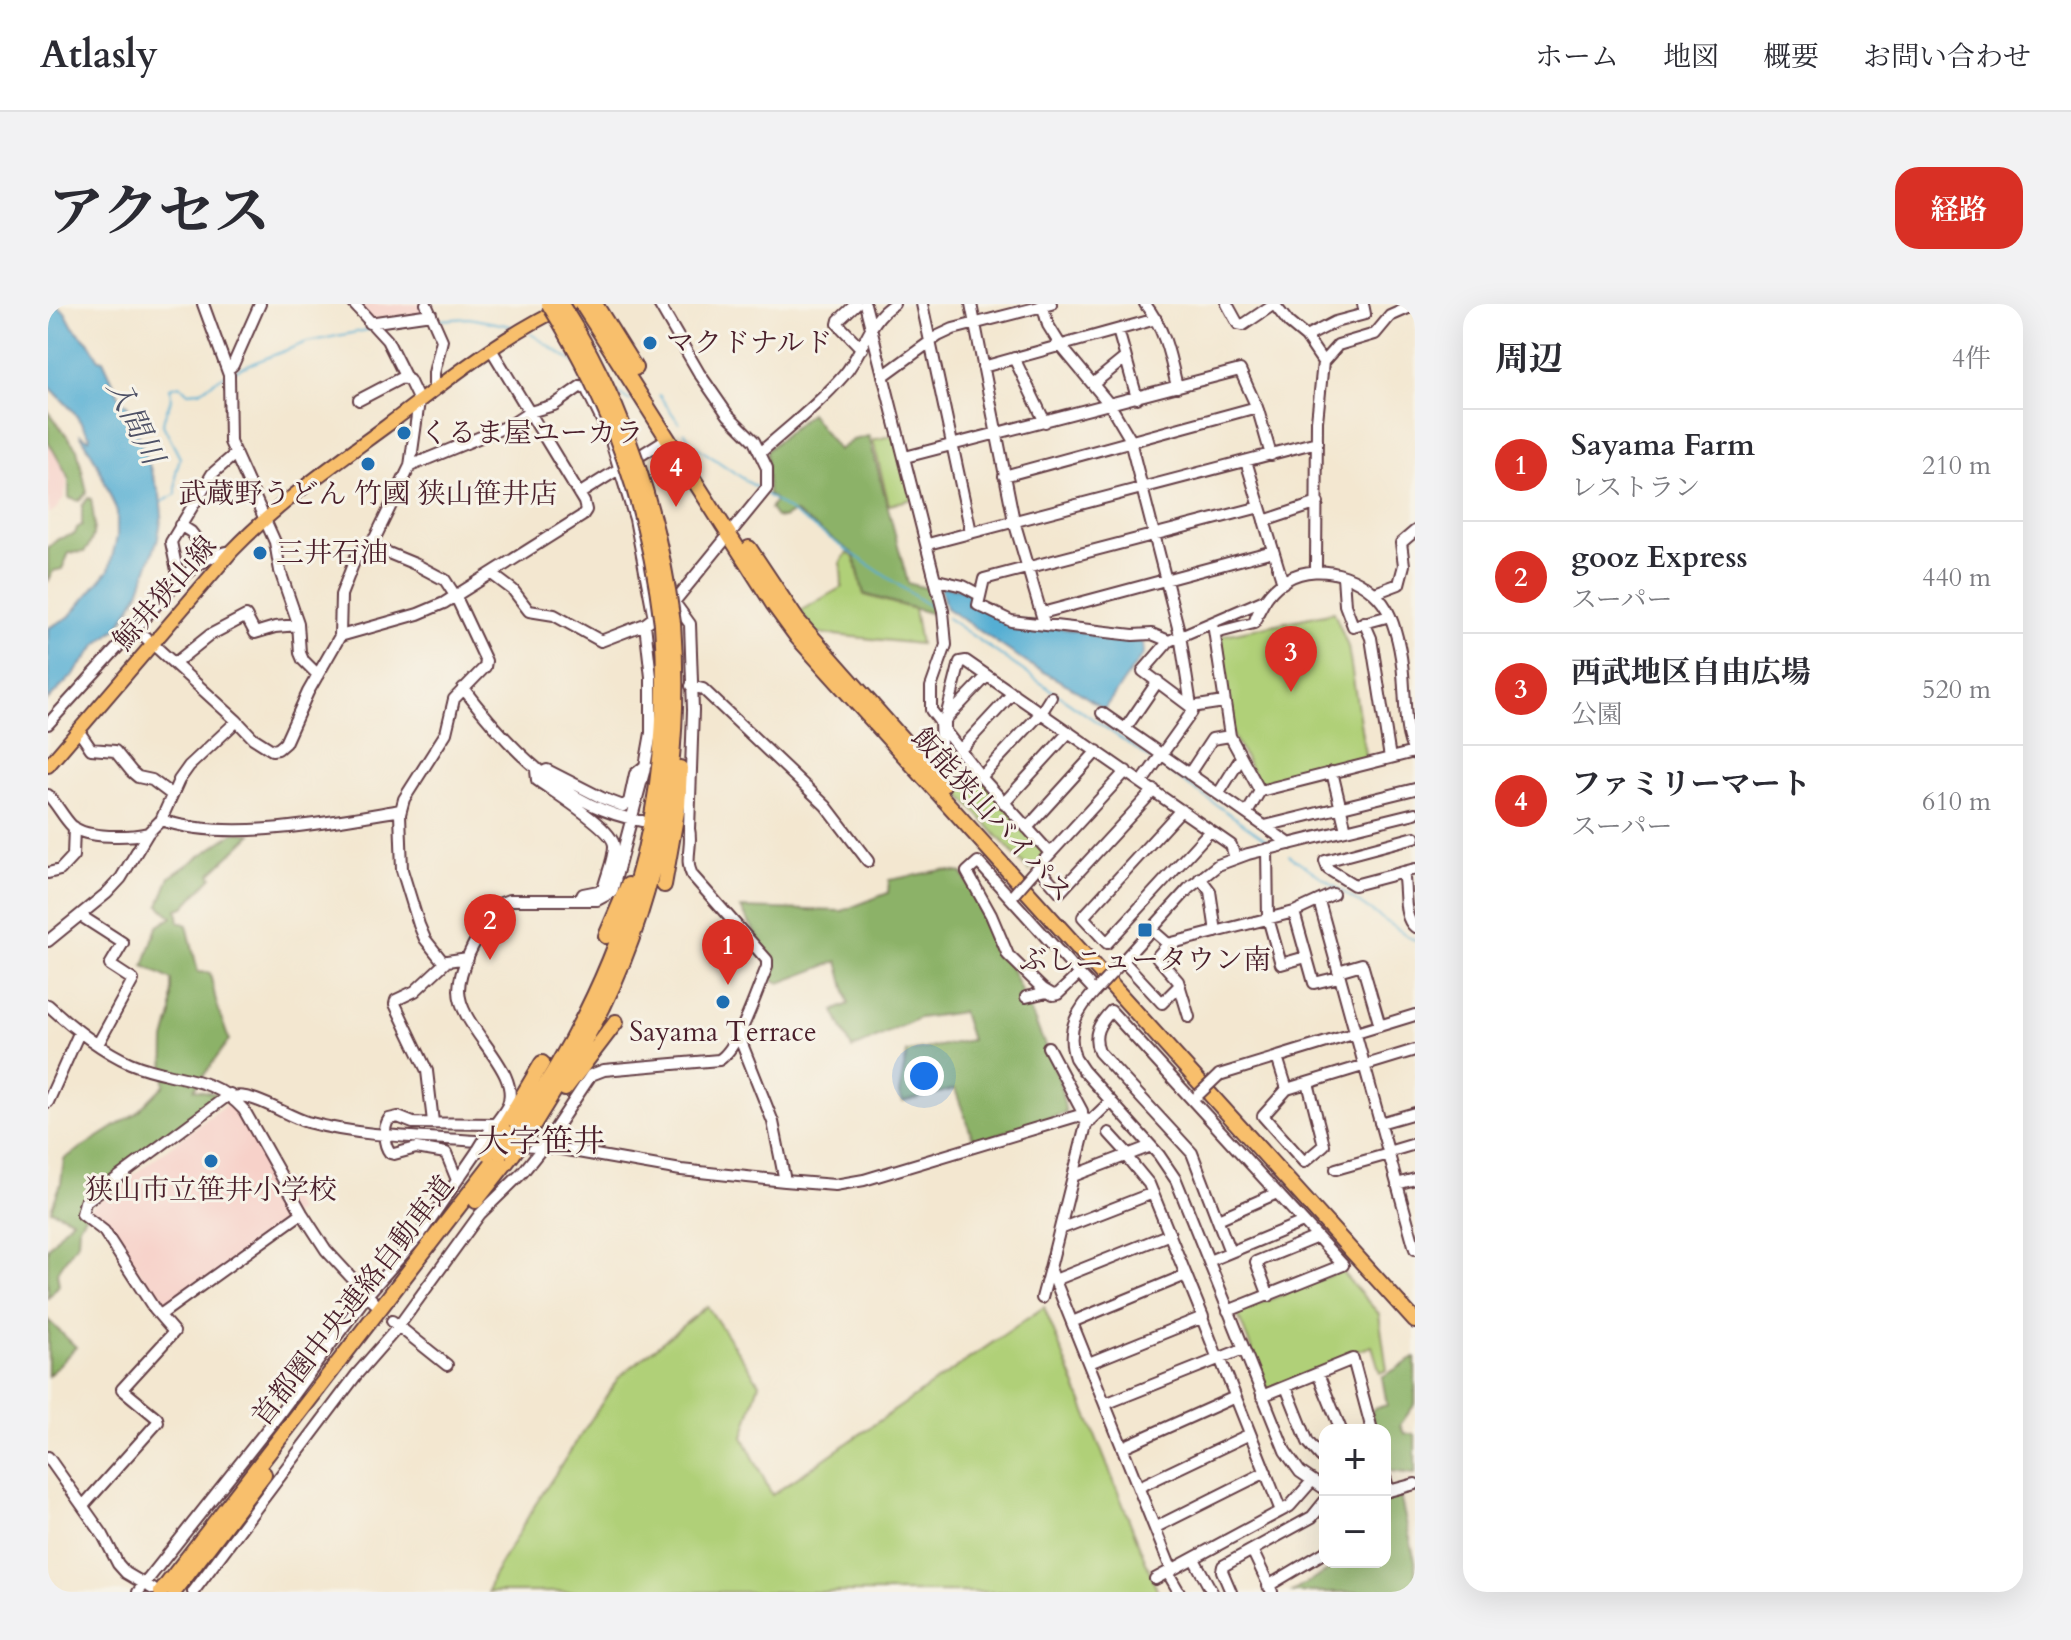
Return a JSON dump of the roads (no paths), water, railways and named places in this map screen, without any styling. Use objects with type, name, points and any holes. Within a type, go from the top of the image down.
[{"type":"highway","name":"首都圏中央連絡自動車道","points":[[149,1590],[433,1242],[506,1130],[573,1039],[617,944],[641,871],[660,772],[664,715],[658,622],[648,539],[627,463],[590,374],[549,304]]},
{"type":"highway","name":"首都圏中央連絡自動車道","points":[[506,1130],[575,1058],[629,948],[648,889],[670,779],[675,718],[675,648],[658,622],[665,568],[640,469],[598,368],[561,304]]},
{"type":"highway","name":"飯能狭山バイパス","points":[[582,304],[668,438],[797,620],[1415,1309]]},
{"type":"highway","name":"飯能狭山バイパス","points":[[595,304],[733,531],[773,604],[822,667],[1415,1321]]},
{"type":"highway","points":[[664,885],[678,806],[680,708],[675,648]]},
{"type":"highway","points":[[606,936],[638,859],[660,772]]},
{"type":"highway","points":[[506,1130],[554,1104],[616,1022]]},
{"type":"highway","points":[[494,1152],[542,1063]]},
{"type":"highway","name":"首都圏中央連絡自動車道","points":[[174,1592],[494,1152]]},
{"type":"main road","name":"鯨井狭山線","points":[[48,766],[232,551],[265,519],[434,389],[547,314],[570,304]]},
{"type":"street","points":[[203,304],[228,369],[228,431],[234,455],[275,542],[280,571],[298,625],[300,653],[318,675]]},
{"type":"street","points":[[228,369],[233,365],[260,304]]},
{"type":"street","points":[[134,627],[264,747],[278,749],[291,733],[340,636],[341,595],[357,554],[375,538],[410,466],[419,401],[387,340],[354,304]]},
{"type":"street","points":[[493,575],[504,581],[529,611],[554,615],[601,641],[658,622],[765,492],[768,473],[761,452],[728,415],[705,382],[659,304]]},
{"type":"street","points":[[856,304],[838,324],[862,349]]},
{"type":"street","points":[[865,304],[944,616],[946,645],[931,687],[931,710],[940,722],[942,772],[937,778]]},
{"type":"street","points":[[761,452],[830,391],[854,363],[871,329],[894,304]]},
{"type":"street","points":[[922,304],[971,532]]},
{"type":"street","points":[[971,304],[1014,521],[1043,618]]},
{"type":"street","points":[[1145,304],[1166,339],[1177,387]]},
{"type":"street","points":[[1227,304],[1238,324],[1243,325],[1276,306],[1290,304]]},
{"type":"street","points":[[1306,337],[1335,322],[1365,314],[1363,304]]},
{"type":"street","points":[[883,376],[929,342],[953,329],[1045,305],[1048,325],[1061,346],[1110,405],[1130,441],[1180,635],[1192,712],[1142,782]]},
{"type":"street","points":[[1316,569],[1317,442],[1323,362],[1338,345],[1375,334],[1390,316],[1413,305]]},
{"type":"street","points":[[1276,306],[1306,337],[1323,362]]},
{"type":"street","points":[[369,323],[432,315],[442,340],[434,389]]},
{"type":"street","points":[[983,367],[1156,319]]},
{"type":"street","points":[[1118,330],[1137,398]]},
{"type":"street","points":[[340,636],[418,614],[456,597],[582,516],[586,510],[491,349]]},
{"type":"street","points":[[1014,358],[1045,422]]},
{"type":"street","points":[[1093,384],[1125,358]]},
{"type":"street","points":[[905,457],[1240,370],[1257,407],[1271,455]]},
{"type":"street","points":[[359,400],[393,381],[401,378],[407,380]]},
{"type":"street","points":[[410,466],[510,425],[530,412],[554,405],[584,386],[603,423],[621,470],[658,622],[651,733],[637,820],[612,892],[597,900],[509,900],[496,905],[461,972],[459,988],[462,1008],[509,1084],[506,1130],[433,1122],[413,1123],[394,1117],[386,1124],[387,1150],[394,1154],[416,1148],[446,1153],[457,1180]]},
{"type":"street","points":[[1004,476],[1257,407]]},
{"type":"street","points":[[579,494],[668,438]]},
{"type":"street","points":[[928,544],[1317,442]]},
{"type":"street","points":[[179,580],[171,542],[212,474],[234,455]]},
{"type":"street","points":[[1246,461],[1283,583]]},
{"type":"street","points":[[1264,521],[1318,503]]},
{"type":"street","points":[[1260,507],[984,579],[978,605],[1011,621],[1043,618],[1273,551]]},
{"type":"street","points":[[180,525],[191,532],[210,557]]},
{"type":"street","points":[[1375,593],[1399,584],[1404,565],[1401,543],[1415,531]]},
{"type":"street","points":[[369,545],[445,580],[486,661],[485,667],[452,703],[444,738],[404,799],[401,810],[402,870],[425,939],[444,963]]},
{"type":"street","points":[[48,724],[179,580],[210,557],[232,551]]},
{"type":"street","points":[[1224,702],[1191,707],[1143,671],[1169,641],[1262,601],[1283,583],[1316,569],[1343,576],[1375,593],[1390,616],[1401,661],[1407,738],[1414,753],[1260,791],[1247,813]]},
{"type":"street","points":[[1343,576],[1345,605],[1353,626],[1390,616]]},
{"type":"street","points":[[937,580],[963,586],[980,595]]},
{"type":"street","points":[[1215,633],[1254,623],[1262,601]]},
{"type":"street","points":[[193,1592],[480,1214],[523,1172],[543,1147],[591,1075],[719,1060],[728,1055],[767,967],[767,960],[688,867],[692,840],[685,828],[691,686],[690,624],[674,602]]},
{"type":"street","points":[[175,663],[210,635],[246,616],[255,633],[298,625]]},
{"type":"street","points":[[1043,618],[1133,635],[1152,634],[1169,641]]},
{"type":"street","points":[[1212,621],[1230,736],[1260,791]]},
{"type":"street","points":[[1364,622],[1371,638],[1390,758]]},
{"type":"street","points":[[1050,853],[981,777],[945,731],[960,662],[966,661],[1154,790],[1231,845],[1235,858]]},
{"type":"street","points":[[945,721],[987,676]]},
{"type":"street","points":[[1125,729],[1158,681]]},
{"type":"street","points":[[691,686],[703,689],[826,806],[868,861]]},
{"type":"street","points":[[463,688],[485,717],[538,772],[597,807],[637,820]]},
{"type":"street","points":[[961,749],[1013,693]]},
{"type":"street","points":[[981,777],[1041,713],[1051,697]]},
{"type":"street","points":[[1102,713],[1158,759],[1219,793],[1290,844]]},
{"type":"street","points":[[49,940],[81,916],[121,878],[148,833],[161,820],[189,766],[237,721]]},
{"type":"street","points":[[78,730],[91,749],[115,751],[138,777],[152,780],[172,795]]},
{"type":"street","points":[[1004,803],[1069,732]]},
{"type":"street","points":[[1189,774],[1212,739],[1230,736]]},
{"type":"street","points":[[1027,828],[1097,751]]},
{"type":"street","points":[[1219,793],[1241,758]]},
{"type":"street","points":[[538,772],[547,770],[623,806],[629,802],[635,774],[646,765]]},
{"type":"street","points":[[1012,896],[1126,771]]},
{"type":"street","points":[[538,772],[537,780],[597,823],[613,840],[614,848],[603,890],[583,894],[580,900]]},
{"type":"street","points":[[1332,772],[1346,830]]},
{"type":"street","points":[[1265,826],[1415,789]]},
{"type":"street","points":[[1036,868],[1060,892],[1154,790]]},
{"type":"street","points":[[48,795],[74,827],[115,836],[148,833]]},
{"type":"street","points":[[161,820],[178,826],[273,829],[401,810]]},
{"type":"street","points":[[1181,810],[1083,917],[1107,943],[1210,831]]},
{"type":"street","points":[[1319,1485],[1300,1472],[1285,1451],[1176,1180],[1151,1146],[1079,1064],[1071,1043],[1076,1016],[1096,990],[1200,878],[1218,865],[1267,849],[1415,813]]},
{"type":"street","points":[[48,873],[60,870],[73,856],[74,827]]},
{"type":"street","points":[[1415,837],[1325,861],[1328,869],[1354,885],[1415,869]]},
{"type":"street","points":[[1267,849],[1268,918],[1281,964],[1306,957]]},
{"type":"street","points":[[1047,992],[1008,955],[991,915],[967,872],[978,862],[1096,990]]},
{"type":"street","points":[[1403,872],[1408,891],[1405,908],[1408,921],[1415,927]]},
{"type":"street","points":[[1200,878],[1210,891],[1216,932]]},
{"type":"street","points":[[1189,1017],[1175,976],[1157,957],[1168,944],[1294,912],[1333,894]]},
{"type":"street","points":[[1319,901],[1415,1249]]},
{"type":"street","points":[[1294,912],[1314,983],[1362,964],[1380,1026]]},
{"type":"street","points":[[81,916],[123,943],[110,965],[133,980],[98,1044]]},
{"type":"street","points":[[1152,930],[1168,944]]},
{"type":"street","points":[[433,1122],[427,1071],[395,1004],[396,1000],[415,991],[444,963],[468,958]]},
{"type":"street","points":[[1122,962],[1162,1003],[1179,986]]},
{"type":"street","points":[[1026,997],[1047,992],[1058,994],[1079,974]]},
{"type":"street","points":[[48,1005],[79,1033],[128,1062],[213,1085],[231,1095],[244,1110],[326,1250],[371,1298]]},
{"type":"street","points":[[1228,1311],[1343,1265],[1195,1098],[1111,1011],[1101,1021],[1096,1033],[1099,1052],[1192,1153],[1230,1252]]},
{"type":"street","points":[[1195,1098],[1219,1075],[1415,1015]]},
{"type":"street","points":[[48,1102],[53,1072],[79,1033]]},
{"type":"street","points":[[737,1036],[773,1122],[785,1181]]},
{"type":"street","points":[[1042,1298],[1086,1125],[1086,1118],[1048,1047]]},
{"type":"street","points":[[1308,1083],[1324,1145],[1304,1162],[1263,1116],[1287,1089],[1415,1050]]},
{"type":"street","points":[[1277,1057],[1287,1089]]},
{"type":"street","points":[[83,1506],[158,1422],[122,1389],[174,1332],[104,1231],[82,1214],[85,1202],[231,1095],[243,1096],[287,1115],[344,1131],[543,1147],[681,1170],[835,1185],[853,1183],[1086,1118],[1111,1101]]},
{"type":"street","points":[[1380,1123],[1415,1113]]},
{"type":"street","points":[[1109,1133],[1153,1193],[1281,1511]]},
{"type":"street","points":[[1336,1169],[1415,1144]]},
{"type":"street","points":[[1073,1176],[1151,1146]]},
{"type":"street","points":[[48,1457],[103,1535],[118,1564],[149,1590],[276,1418],[419,1236],[457,1180],[494,1152]]},
{"type":"street","points":[[1397,1184],[1415,1179]]},
{"type":"street","points":[[1060,1229],[1153,1193]]},
{"type":"street","points":[[1218,1219],[1277,1193]]},
{"type":"street","points":[[160,1315],[302,1213]]},
{"type":"street","points":[[1209,1261],[1303,1222]]},
{"type":"street","points":[[1055,1280],[1170,1234]]},
{"type":"street","points":[[1269,1296],[1256,1262],[1317,1237]]},
{"type":"street","points":[[1050,1268],[1156,1527],[1179,1592]]},
{"type":"street","points":[[1072,1322],[1186,1275]]},
{"type":"street","points":[[1089,1363],[1202,1318]]},
{"type":"street","points":[[395,1324],[447,1365]]},
{"type":"street","points":[[1105,1404],[1243,1349]]},
{"type":"street","points":[[1262,1396],[1353,1359],[1370,1424]]},
{"type":"street","points":[[1318,1374],[1339,1424]]},
{"type":"street","points":[[1286,1387],[1308,1442],[1319,1454]]},
{"type":"street","points":[[1123,1447],[1235,1397]]},
{"type":"street","points":[[1139,1487],[1250,1434]]},
{"type":"street","points":[[1156,1527],[1266,1472]]},
{"type":"street","points":[[1155,1579],[1281,1511],[1298,1499],[1312,1481]]},
{"type":"street","points":[[1391,1490],[1415,1484]]},
{"type":"street","points":[[1227,1590],[1223,1566],[1319,1512]]},
{"type":"street","points":[[1252,1550],[1270,1589],[1319,1556]]},
{"type":"street","points":[[1194,1559],[1212,1592]]},
{"type":"water","name":"入間川","points":[[48,304],[65,312],[73,327],[103,360],[122,402],[127,404],[160,495],[162,515],[158,538],[139,592],[128,612],[117,628],[98,644],[48,700],[48,628],[69,617],[109,570],[117,537],[117,512],[97,463],[81,435],[89,439],[90,436],[73,411],[48,385]]},
{"type":"water","points":[[940,586],[963,589],[977,597],[997,616],[1093,634],[1092,637],[1138,636],[1144,653],[1104,709],[1030,665],[946,608]]},
{"type":"waterway","points":[[438,320],[469,318],[511,326]]},
{"type":"waterway","points":[[382,328],[427,322]]},
{"type":"waterway","points":[[233,371],[307,342],[372,329]]},
{"type":"waterway","points":[[531,334],[575,363]]},
{"type":"waterway","points":[[162,502],[176,494],[176,472],[180,458],[163,425],[171,399],[170,388],[180,385],[187,392],[200,391],[224,375]]},
{"type":"waterway","points":[[615,391],[630,401]]},
{"type":"waterway","points":[[659,395],[679,423]]},
{"type":"waterway","points":[[685,432],[691,443],[760,490]]},
{"type":"waterway","points":[[765,494],[938,612]]},
{"type":"waterway","points":[[947,618],[1152,760]]},
{"type":"waterway","points":[[1161,766],[1268,841]]},
{"type":"waterway","points":[[1289,855],[1415,941]]},
{"type":"place","name":"マクドナルド","points":[[650,343]]},
{"type":"place","name":"くるま屋ユーカラ","points":[[404,433]]},
{"type":"place","name":"武蔵野うどん 竹國 狭山笹井店","points":[[368,464]]},
{"type":"place","name":"ファミリーマート","points":[[676,507]]},
{"type":"place","name":"三井石油","points":[[260,553]]},
{"type":"place","name":"西武地区自由広場","points":[[1291,692]]},
{"type":"place","name":"ぶしニュータウン南","points":[[1145,930]]},
{"type":"place","name":"gooz Express","points":[[490,960]]},
{"type":"place","name":"Sayama Farm","points":[[728,985]]},
{"type":"place","name":"Sayama Terrace","points":[[723,1002]]},
{"type":"place","name":"狭山市立笹井小学校","points":[[211,1161]]},
{"type":"district","name":"大字笹井","points":[[541,1142]]}]
